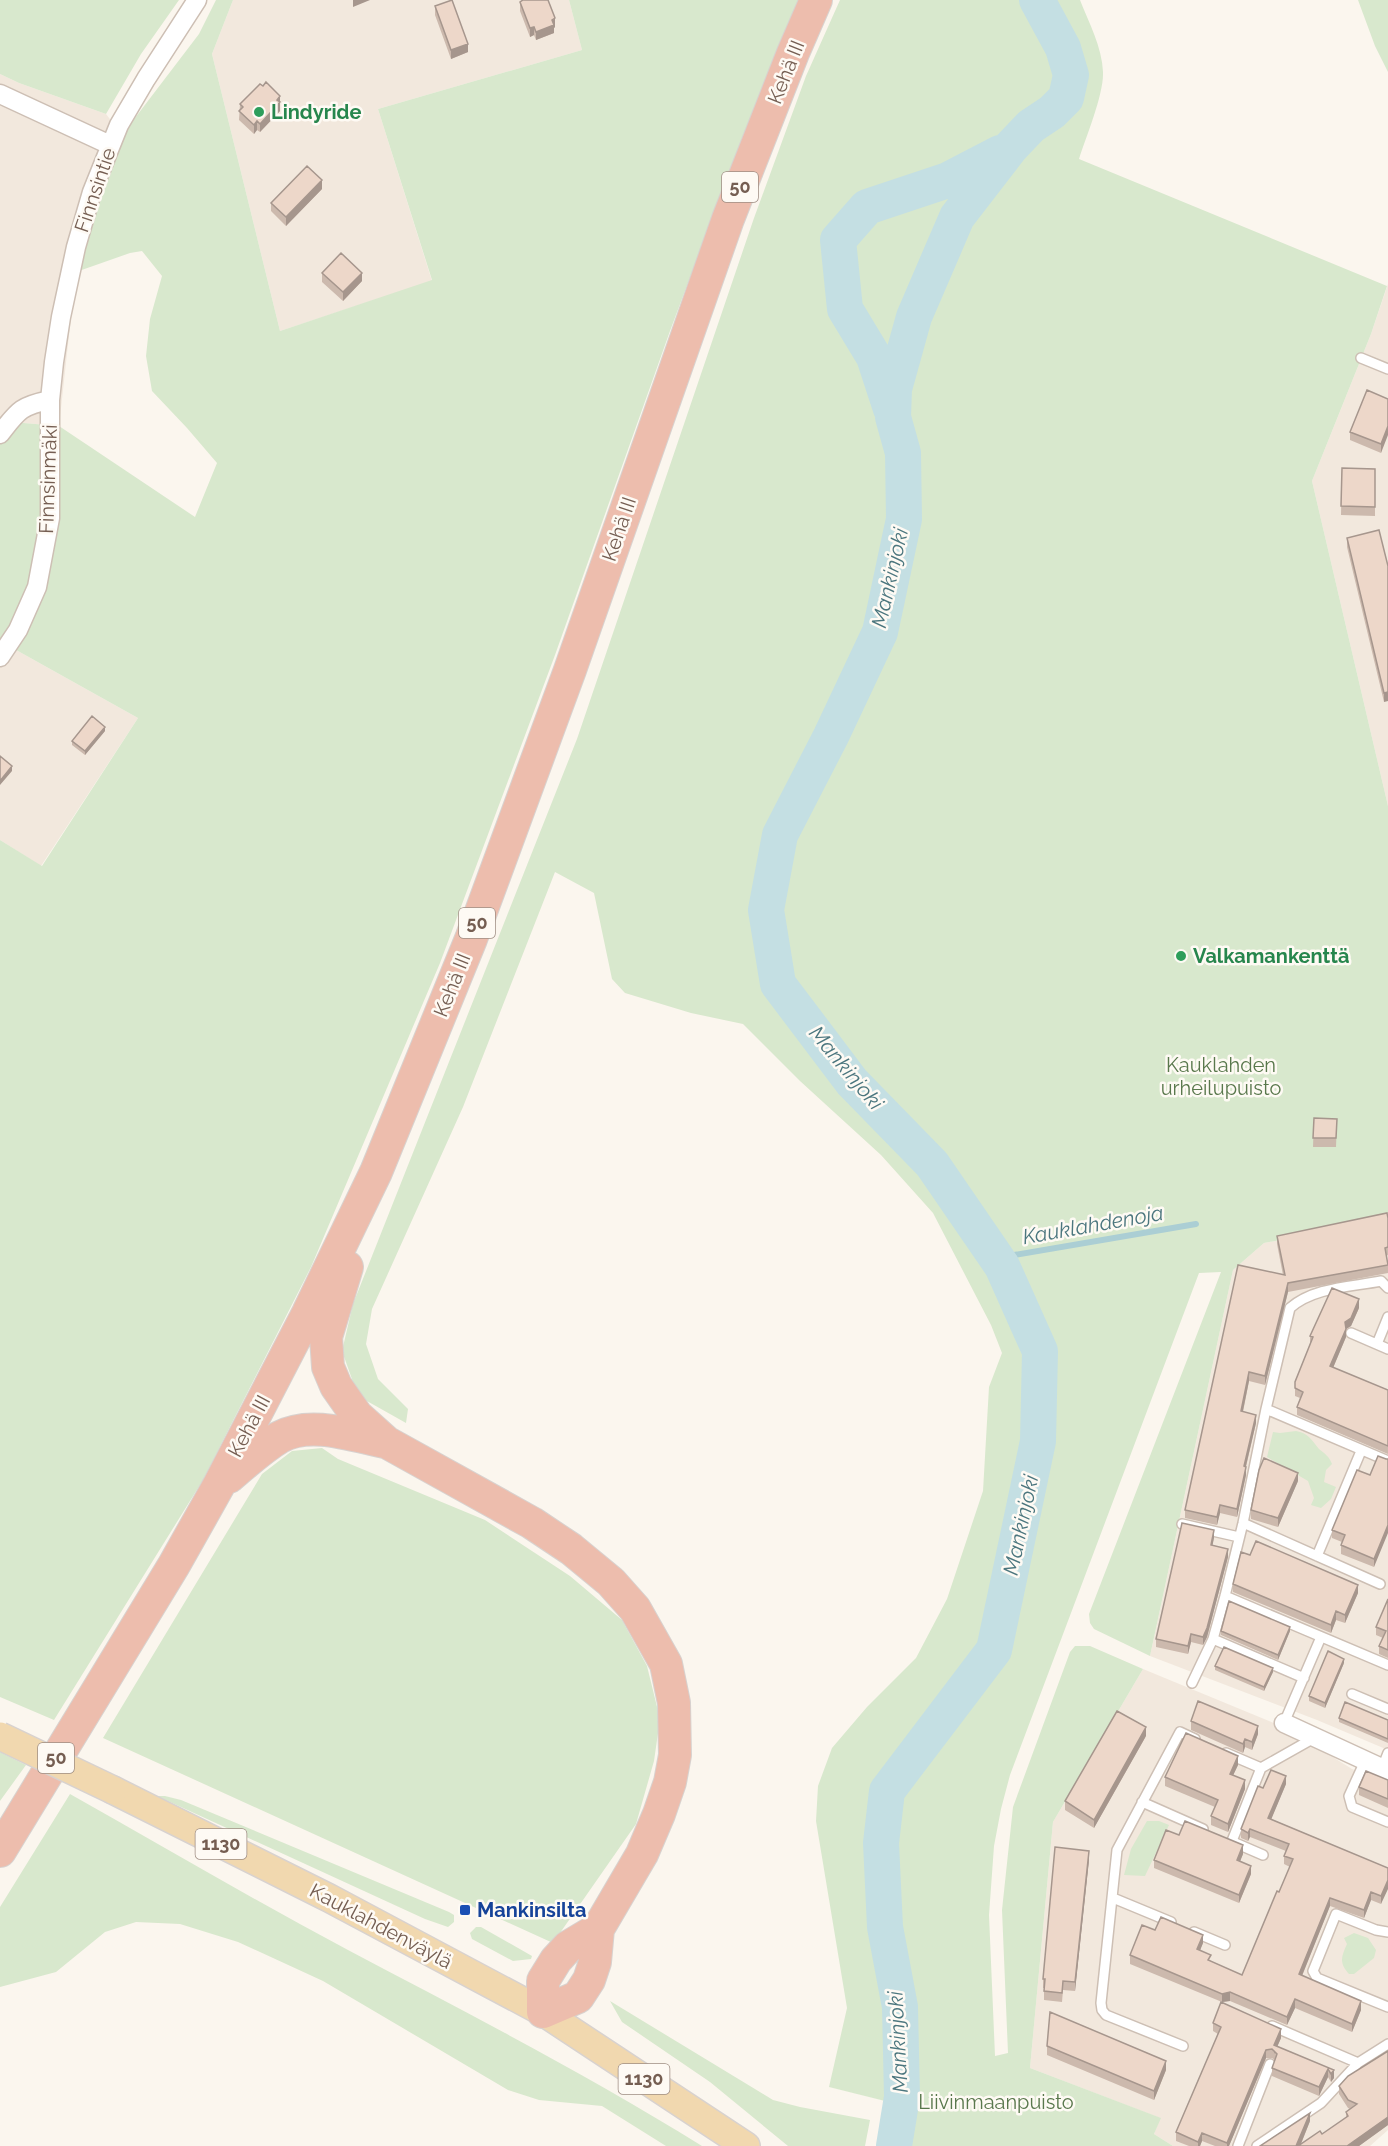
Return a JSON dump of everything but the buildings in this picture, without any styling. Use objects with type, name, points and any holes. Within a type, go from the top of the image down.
[{"type":"highway","name":"Kehä III","points":[[0,1851],[174,1565],[219,1485],[308,1313],[376,1172],[471,939],[570,670],[728,219],[816,0]]},
{"type":"highway","points":[[376,1172],[326,1337],[328,1366],[336,1386],[357,1416],[386,1442],[532,1523],[571,1549],[611,1582],[635,1609],[666,1664],[676,1728],[675,1755],[670,1782],[642,1854],[598,1929],[568,1947],[556,1960],[543,1981],[543,2012]]},
{"type":"highway","points":[[219,1485],[283,1436],[304,1430],[330,1431],[386,1442]]},
{"type":"main road","name":"Kauklahdenväylä","points":[[0,1736],[329,1898],[543,2012],[746,2146]]},
{"type":"street","name":"Finnsintie","points":[[50,400],[61,317],[76,246],[92,192],[110,145],[146,79],[197,0]]},
{"type":"street","points":[[0,94],[110,145]]},
{"type":"street","points":[[0,434],[18,411],[34,403],[50,400]]},
{"type":"street","name":"Finnsinmäki","points":[[0,657],[18,630],[37,587],[50,518],[50,400]]},
{"type":"street","points":[[1284,1723],[1314,1738],[1381,1763]]},
{"type":"lane","points":[[1361,358],[1388,369]]},
{"type":"lane","points":[[1192,1683],[1213,1639],[1225,1596],[1290,1308],[1311,1294],[1381,1281],[1388,1288]]},
{"type":"lane","points":[[1377,1344],[1388,1317]]},
{"type":"lane","points":[[1351,1334],[1388,1349]]},
{"type":"lane","points":[[1266,1409],[1388,1461]]},
{"type":"lane","points":[[1317,1556],[1362,1451]]},
{"type":"lane","points":[[1243,1523],[1380,1584]]},
{"type":"lane","points":[[1182,1524],[1239,1537]]},
{"type":"lane","points":[[1225,1596],[1388,1665]]},
{"type":"lane","points":[[1284,1723],[1321,1637]]},
{"type":"lane","points":[[1213,1639],[1304,1678]]},
{"type":"lane","points":[[1352,1694],[1388,1709]]},
{"type":"lane","points":[[1183,2046],[1106,2015],[1102,2010],[1117,1850],[1180,1732],[1200,1741]]},
{"type":"lane","points":[[1232,1841],[1261,1768],[1314,1738]]},
{"type":"lane","points":[[1221,1750],[1261,1768]]},
{"type":"lane","points":[[1381,1763],[1349,1796],[1352,1807],[1388,1822]]},
{"type":"lane","points":[[1142,1802],[1211,1832]]},
{"type":"lane","points":[[1221,1837],[1263,1855]]},
{"type":"lane","points":[[1113,1898],[1225,1945]]},
{"type":"lane","points":[[1388,1932],[1376,1930],[1336,1914],[1313,1971],[1317,1978],[1388,2007]]},
{"type":"lane","points":[[1257,2020],[1358,2063]]},
{"type":"lane","points":[[1257,2146],[1321,2103],[1358,2063],[1388,2044]]},
{"type":"lane","points":[[1238,2146],[1270,2064]]},
{"type":"shaded area","points":[[233,0],[569,0],[582,50],[378,109],[432,281],[280,331],[212,54]]},
{"type":"shaded area","points":[[0,74],[106,114],[122,135],[76,272],[59,426],[0,421]]},
{"type":"shaded area","points":[[1388,284],[1388,806],[1312,481],[1371,334]]},
{"type":"shaded area","points":[[0,641],[138,718],[41,866],[0,840]]},
{"type":"shaded area","points":[[1388,1220],[1388,1750],[1317,1720],[1150,1656],[1233,1270],[1264,1243]]},
{"type":"shaded area","points":[[1143,1669],[1286,1728],[1352,1769],[1388,1784],[1388,2130],[1370,2146],[1173,2146],[1154,2134],[1160,2118],[1030,2068],[1053,1822]]},
{"type":"green space","points":[[0,0],[179,0],[141,54],[106,114],[0,74]]},
{"type":"green space","points":[[216,0],[233,0],[212,54],[280,331],[432,280],[378,109],[582,50],[569,0],[799,0],[742,138],[670,331],[555,655],[440,963],[311,1267],[203,1480],[54,1720],[0,1697],[0,840],[42,866],[138,718],[0,641],[0,421],[59,426],[195,517],[217,463],[152,391],[146,356],[150,319],[162,276],[142,251],[76,272],[122,135],[199,34]]},
{"type":"green space","points":[[840,0],[1080,0],[1098,44],[1103,81],[1079,159],[1387,286],[1371,334],[1312,481],[1388,806],[1388,1220],[1264,1243],[1233,1270],[1150,1656],[1094,1629],[1090,1623],[1089,1614],[1221,1272],[1199,1273],[1010,1775],[994,1846],[989,1915],[995,2056],[1008,2053],[1002,1910],[1013,1807],[1070,1652],[1075,1646],[1090,1646],[1143,1669],[1053,1822],[1030,2068],[1161,2118],[1154,2134],[1173,2146],[899,2146],[905,2106],[829,2087],[847,2008],[816,1821],[818,1786],[832,1748],[867,1707],[916,1658],[947,1599],[983,1491],[989,1387],[1002,1353],[991,1325],[933,1213],[881,1155],[800,1081],[743,1024],[691,1013],[625,993],[612,979],[594,893],[555,872],[463,1107],[372,1309],[366,1344],[378,1379],[408,1409],[406,1423],[358,1396],[342,1351],[353,1304],[577,739],[754,218],[806,76]]},
{"type":"green space","points":[[1358,0],[1388,0],[1388,72],[1375,46]]},
{"type":"green space","points":[[1296,1431],[1309,1437],[1332,1464],[1326,1470],[1324,1482],[1336,1487],[1331,1499],[1321,1508],[1311,1505],[1314,1498],[1308,1481],[1267,1457],[1273,1432]]},
{"type":"green space","points":[[322,1448],[338,1459],[485,1520],[570,1576],[622,1620],[647,1666],[660,1719],[654,1761],[636,1824],[553,1943],[103,1738],[262,1474],[292,1451]]},
{"type":"green space","points":[[0,1752],[26,1765],[0,1801]]},
{"type":"green space","points":[[70,1794],[313,1931],[571,2069],[702,2146],[666,2146],[602,2106],[539,2100],[508,2090],[323,1981],[238,1942],[180,1924],[136,1922],[105,1932],[56,1972],[0,1987],[0,1907]]},
{"type":"green space","points":[[157,1796],[181,1800],[449,1912],[454,1915],[454,1922],[448,1927],[425,1919]]},
{"type":"green space","points":[[1147,1821],[1159,1821],[1169,1825],[1145,1876],[1124,1875],[1131,1849]]},
{"type":"green space","points":[[476,1927],[481,1927],[532,1956],[531,1959],[513,1961],[472,1939],[470,1933]]},
{"type":"green space","points":[[1354,1933],[1368,1938],[1376,1950],[1374,1958],[1354,1974],[1349,1974],[1342,1963],[1347,1944],[1344,1938]]},
{"type":"green space","points":[[610,2001],[773,2100],[870,2120],[865,2146],[788,2146],[710,2082],[622,2022]]},
{"type":"waterway","name":"Mankinjoki","points":[[894,2146],[902,2097],[900,2007],[885,1927],[881,1843],[887,1791],[994,1650],[1038,1441],[1040,1351],[1002,1266],[932,1164],[852,1082],[778,984],[766,910],[780,835],[831,736],[880,632],[904,519],[903,453],[893,417],[894,389],[914,317],[957,217],[1011,147],[1031,126],[1052,112],[1066,98],[1071,75],[1063,48],[1037,0]]},
{"type":"waterway","points":[[891,409],[874,357],[845,309],[838,240],[867,207],[948,180],[1000,153]]},
{"type":"waterway","name":"Kauklahdenoja","points":[[997,1258],[1196,1224]]},
{"type":"place","name":"Lindyride","points":[[259,112]]},
{"type":"place","name":"Valkamankenttä","points":[[1181,956]]},
{"type":"place","name":"Mankinsilta","points":[[465,1910]]},
{"type":"park label","name":"Kauklahden urheilupuisto","points":[[1221,1076]]},
{"type":"park label","name":"Liivinmaanpuisto","points":[[996,2102]]}]
